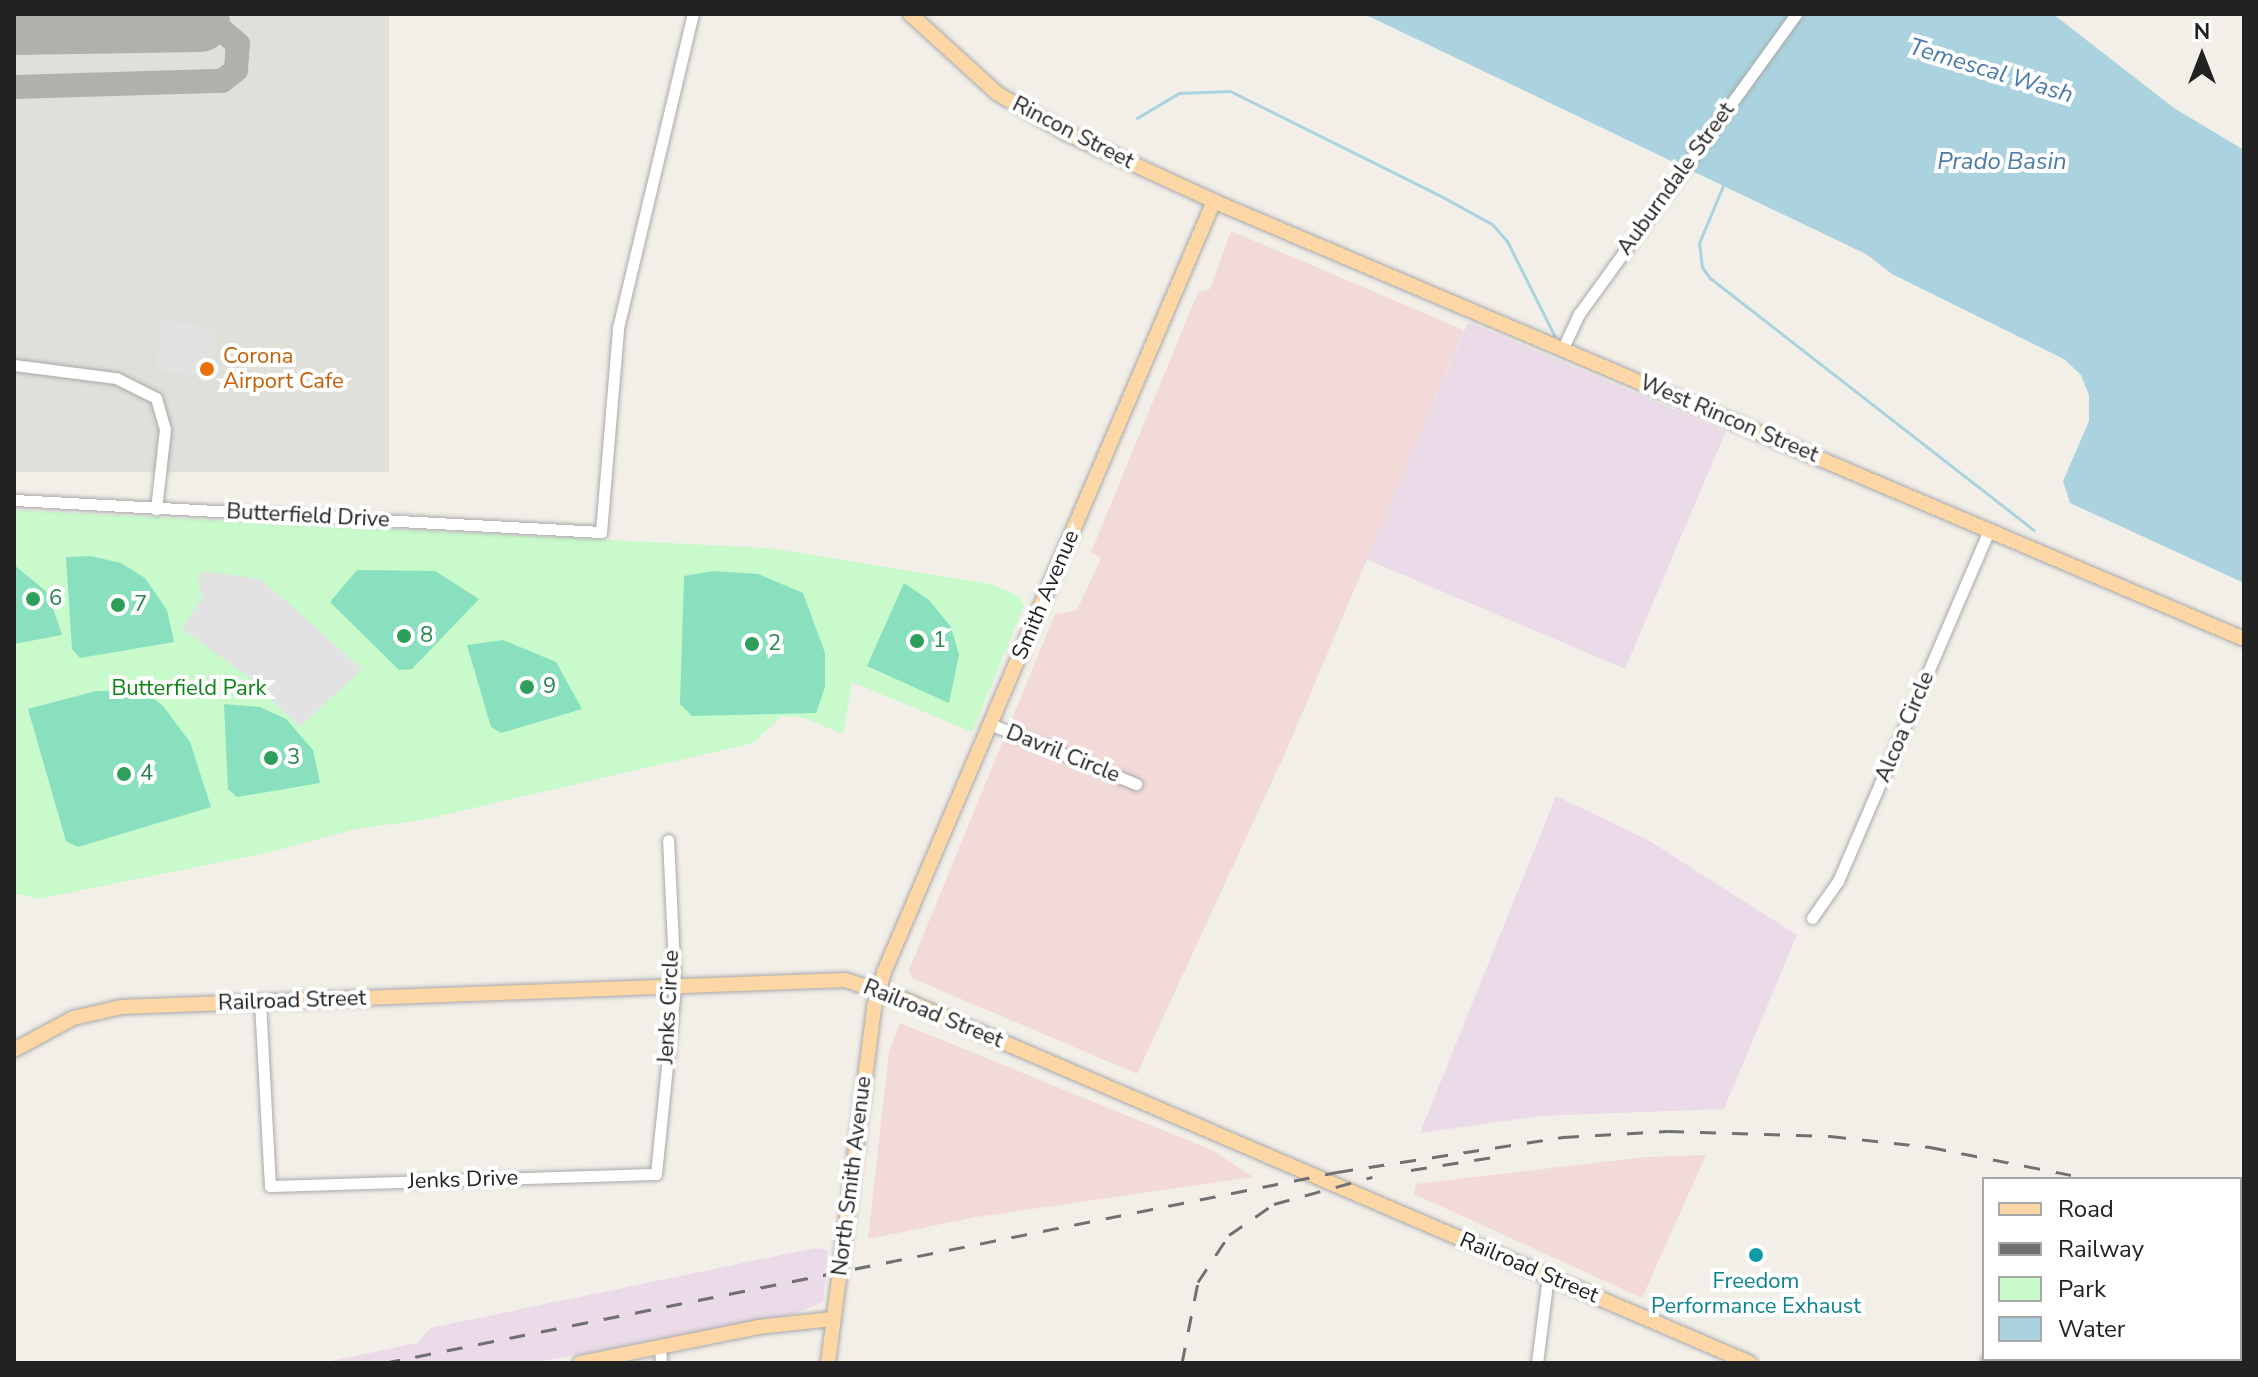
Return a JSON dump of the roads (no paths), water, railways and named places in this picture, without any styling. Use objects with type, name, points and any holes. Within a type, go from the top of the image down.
[{"type":"main road","name":"Rincon Street","points":[[910,14],[958,63],[1035,116],[1214,201]]},
{"type":"main road","name":"West Rincon Street","points":[[1214,201],[2244,639]]},
{"type":"main road","name":"Smith Avenue","points":[[879,990],[1214,201]]},
{"type":"main road","name":"Railroad Street","points":[[14,1050],[48,1028],[96,1011],[822,979],[879,990],[1750,1363]]},
{"type":"main road","name":"North Smith Avenue","points":[[828,1363],[879,990]]},
{"type":"main road","points":[[580,1363],[787,1322],[833,1319]]},
{"type":"street","name":"Butterfield Drive","points":[[14,500],[601,532],[618,328],[693,14]]},
{"type":"street","name":"Auburndale Street","points":[[1563,348],[1579,314],[1796,14]]},
{"type":"street","points":[[14,365],[116,378],[156,398],[165,418],[156,509]]},
{"type":"street","name":"Alcoa Circle","points":[[1812,918],[1838,881],[1989,531]]},
{"type":"street","name":"Davril Circle","points":[[990,724],[1136,784]]},
{"type":"street","name":"Jenks Circle","points":[[656,1174],[675,986],[668,840]]},
{"type":"street","name":"Jenks Drive","points":[[260,1002],[270,1186],[656,1174]]},
{"type":"street","points":[[1537,1363],[1548,1276]]},
{"type":"street","points":[[660,1347],[661,1363]]},
{"type":"water","name":"Prado Basin","points":[[1364,14],[2053,14],[2174,108],[2244,150],[2244,583],[2070,503],[2063,481],[2089,421],[2089,395],[2081,375],[2064,359],[1892,274],[1866,254]]},
{"type":"waterway","points":[[1137,118],[1179,93],[1230,91],[1439,195],[1492,224],[1507,241],[1555,337]]},
{"type":"waterway","points":[[1725,181],[1699,243],[1702,267],[1710,278],[2034,530]]},
{"type":"railway","points":[[384,1363],[1337,1172],[1563,1137],[1668,1131],[1830,1136],[1930,1147],[2081,1177]]},
{"type":"railway","points":[[1411,1170],[1506,1155]]},
{"type":"railway","points":[[1182,1363],[1198,1282],[1229,1235],[1274,1204],[1372,1177]]},
{"type":"place","name":"Corona Airport Cafe","points":[[207,369]]},
{"type":"place","name":"6","points":[[33,599]]},
{"type":"place","name":"7","points":[[118,605]]},
{"type":"place","name":"8","points":[[404,636]]},
{"type":"place","name":"1","points":[[917,641]]},
{"type":"place","name":"2","points":[[752,644]]},
{"type":"place","name":"9","points":[[527,687]]},
{"type":"place","name":"3","points":[[271,758]]},
{"type":"place","name":"4","points":[[124,774]]},
{"type":"place","name":"Freedom Performance Exhaust","points":[[1756,1255]]},
{"type":"water label","name":"Temescal Wash","points":[[1991,71]]},
{"type":"park label","name":"Butterfield Park","points":[[189,689]]}]
